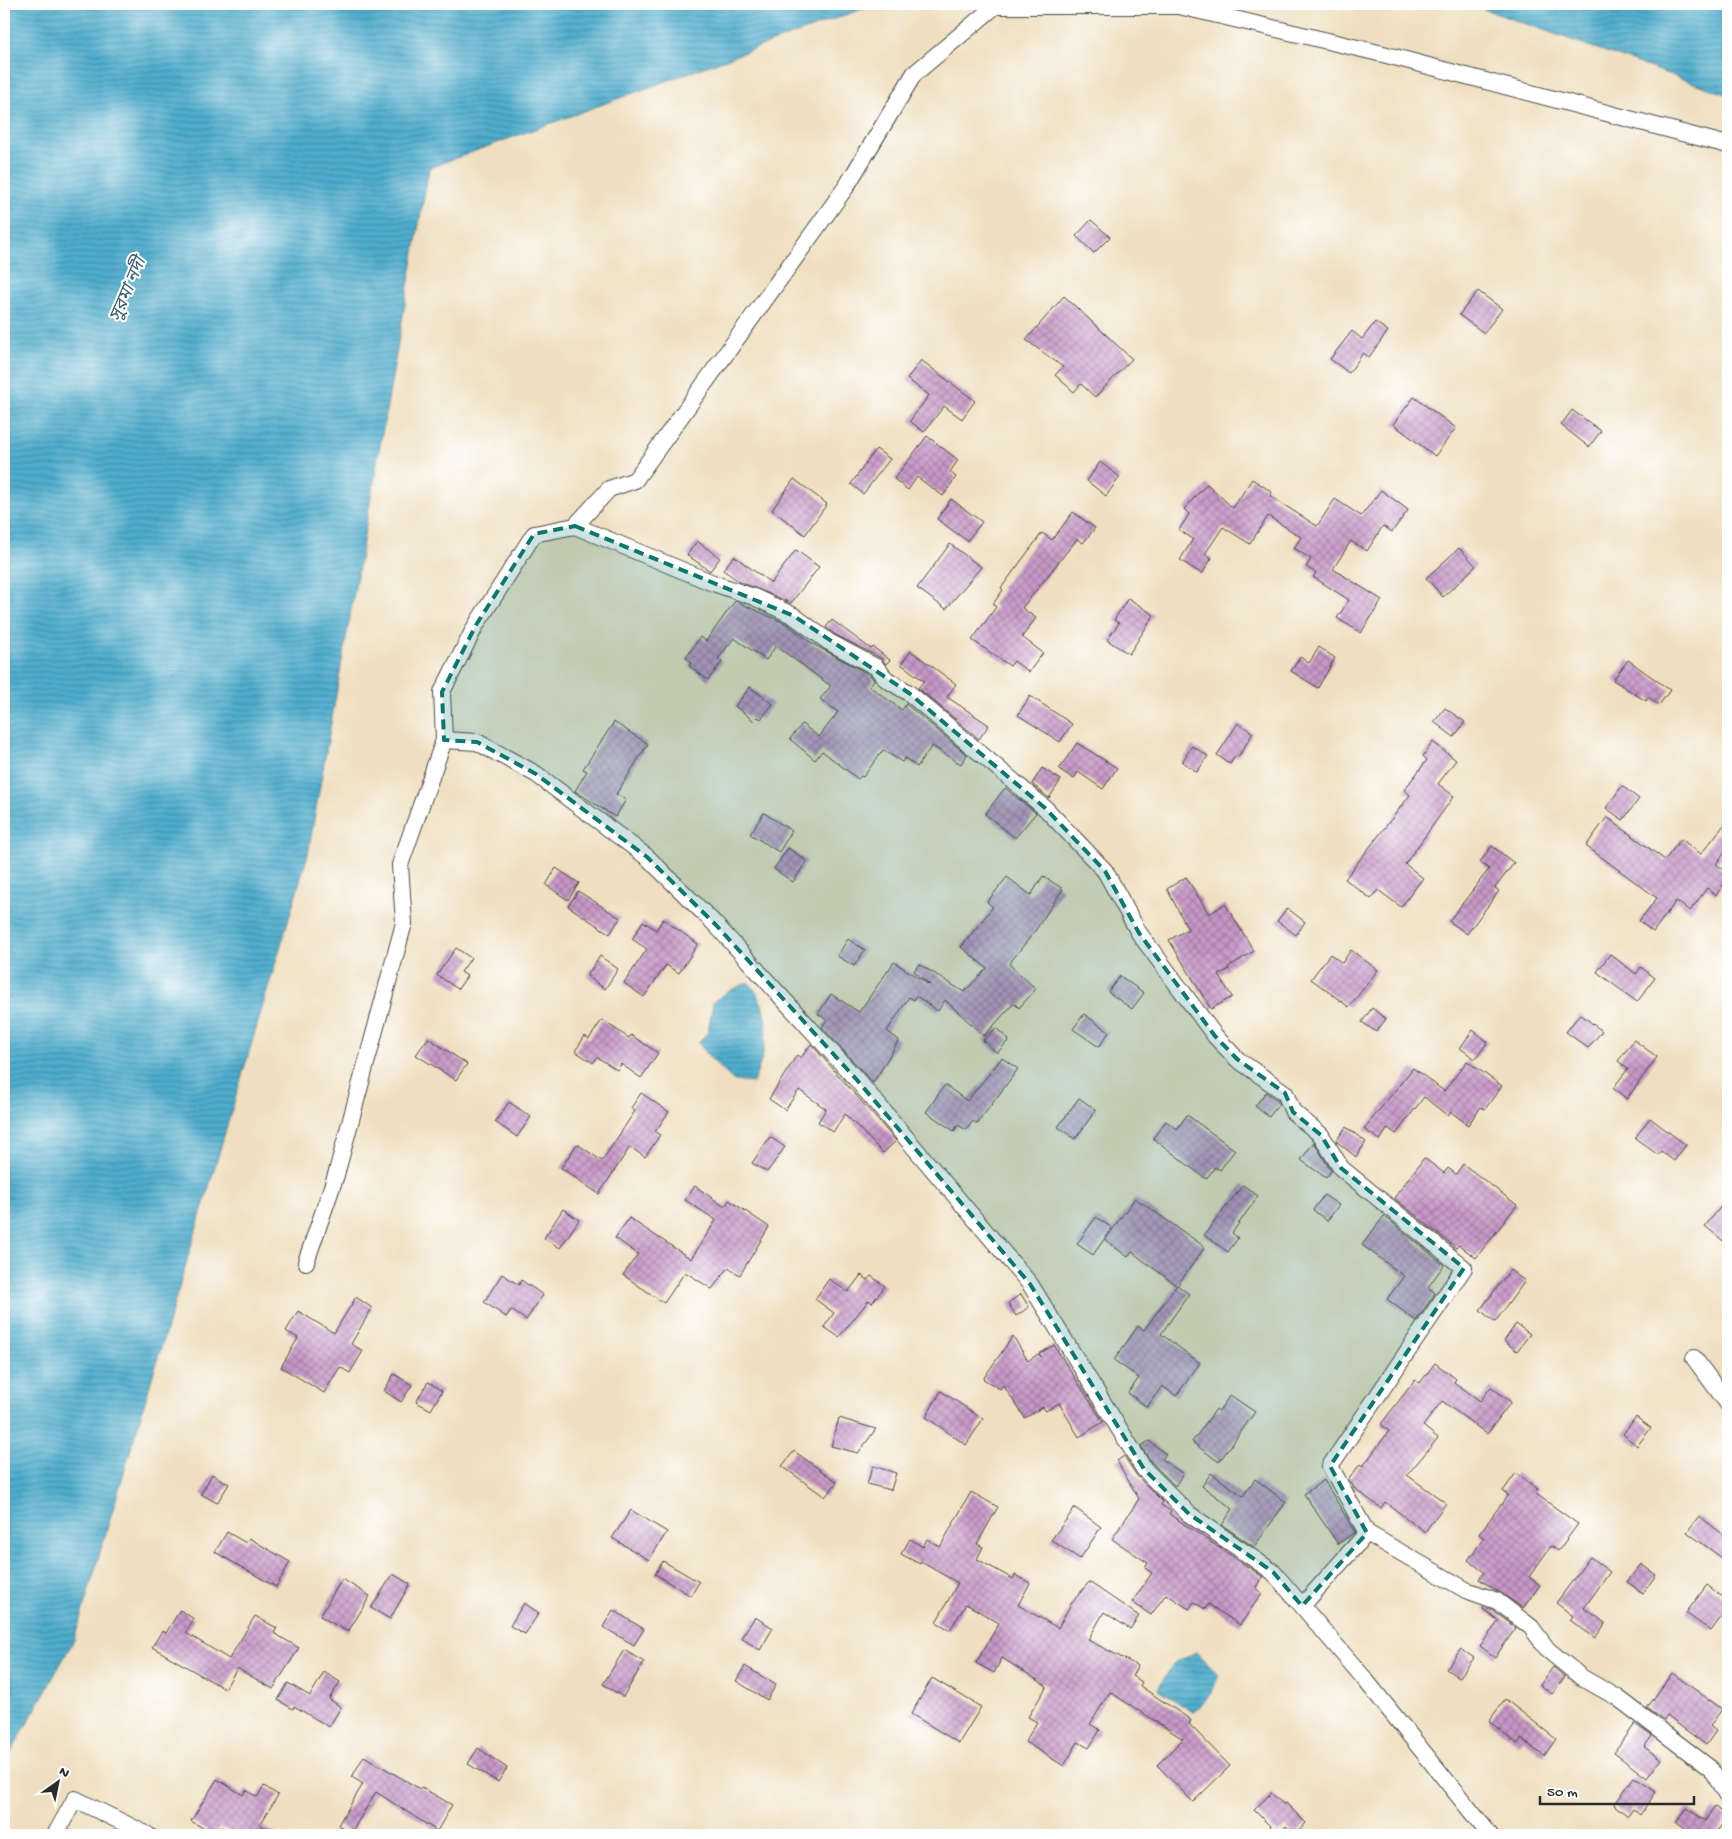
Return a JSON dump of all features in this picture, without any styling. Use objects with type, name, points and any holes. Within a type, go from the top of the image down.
[{"type":"street","points":[[576,526],[609,489],[635,480],[846,187],[914,74],[995,6],[1179,6],[1383,54],[1728,144]]},
{"type":"street","points":[[306,1262],[336,1175],[404,923],[400,865],[444,740],[442,692],[476,625],[534,534],[576,526],[713,583],[754,597],[794,616],[829,642],[876,668],[886,679],[909,693],[1045,808],[1105,872],[1139,934],[1214,1036],[1237,1059],[1285,1093],[1294,1112],[1321,1135],[1340,1168],[1464,1268],[1330,1466],[1367,1533],[1466,1590],[1497,1600],[1531,1627],[1548,1650],[1581,1676],[1618,1698],[1711,1769],[1728,1797]]},
{"type":"street","points":[[444,740],[477,742],[536,774],[647,857],[715,924],[857,1080],[1030,1284],[1144,1469],[1189,1514],[1273,1572],[1363,1677],[1490,1835]]},
{"type":"street","points":[[1694,1358],[1728,1404]]},
{"type":"street","points":[[1302,1606],[1367,1533]]},
{"type":"street","points":[[55,1835],[75,1799],[148,1835]]},
{"type":"highlighted area","points":[[575,526],[794,616],[909,693],[1045,808],[1105,871],[1139,933],[1215,1036],[1237,1059],[1285,1093],[1293,1112],[1321,1135],[1341,1168],[1464,1268],[1330,1466],[1367,1533],[1302,1606],[1273,1572],[1189,1514],[1144,1469],[1030,1284],[857,1080],[715,924],[647,857],[536,774],[477,742],[444,740],[442,692],[476,625],[534,534]]},
{"type":"water","name":"সুরমা নদী","points":[[4,4],[876,4],[429,168],[308,854],[74,1640],[4,1765]]},
{"type":"water","points":[[1469,4],[1728,4],[1728,95]]},
{"type":"water","points":[[748,982],[757,993],[762,1005],[766,1031],[762,1058],[753,1083],[734,1081],[710,1058],[698,1042],[708,1032],[713,1002],[729,991]]},
{"type":"water","points":[[1196,1652],[1219,1675],[1212,1692],[1194,1713],[1158,1689],[1173,1664]]},
{"type":"building","points":[[1091,220],[1110,237],[1094,253],[1076,236]]},
{"type":"building","points":[[1478,291],[1502,309],[1484,333],[1459,315]]},
{"type":"building","points":[[1064,296],[1132,359],[1095,397],[1081,384],[1074,392],[1055,375],[1063,367],[1026,340]]},
{"type":"building","points":[[1375,322],[1388,331],[1369,357],[1363,353],[1349,373],[1330,359],[1352,331],[1362,339]]},
{"type":"building","points":[[921,360],[975,401],[962,419],[944,406],[924,432],[910,421],[929,395],[907,379]]},
{"type":"building","points":[[1414,397],[1456,428],[1435,456],[1393,424]]},
{"type":"building","points":[[1572,410],[1601,431],[1589,447],[1561,425]]},
{"type":"building","points":[[927,436],[958,460],[950,472],[956,477],[943,496],[917,477],[908,490],[894,479]]},
{"type":"building","points":[[876,449],[890,459],[863,494],[851,484]]},
{"type":"building","points":[[1100,462],[1120,477],[1106,496],[1087,481]]},
{"type":"building","points":[[794,479],[827,504],[805,535],[772,510]]},
{"type":"building","points":[[1252,479],[1272,492],[1270,496],[1317,526],[1335,499],[1361,516],[1381,490],[1408,510],[1392,532],[1383,526],[1367,551],[1351,541],[1333,569],[1382,600],[1361,633],[1337,618],[1349,600],[1313,577],[1316,573],[1306,567],[1311,559],[1294,548],[1301,537],[1268,516],[1250,544],[1223,527],[1205,554],[1212,558],[1202,574],[1180,560],[1193,539],[1179,530],[1189,514],[1184,509],[1207,484],[1233,508]]},
{"type":"building","points":[[951,499],[982,522],[967,541],[937,519]]},
{"type":"building","points":[[1073,512],[1095,528],[1083,543],[1077,539],[1022,608],[1036,618],[1022,637],[1043,653],[1029,672],[1014,661],[1010,666],[972,640],[996,607],[993,604],[1003,590],[1001,588],[1042,533],[1052,540]]},
{"type":"building","points":[[697,541],[720,558],[710,571],[687,555]]},
{"type":"building","points":[[950,544],[981,567],[946,609],[917,588]]},
{"type":"building","points":[[1459,548],[1476,566],[1443,597],[1426,578]]},
{"type":"building","points":[[796,550],[819,567],[791,603],[740,582],[723,570],[734,556],[771,583]]},
{"type":"building","points":[[1128,598],[1154,615],[1129,654],[1107,640],[1119,623],[1114,620]]},
{"type":"building","points":[[735,601],[787,624],[813,644],[870,675],[874,680],[869,686],[902,710],[906,704],[967,755],[961,764],[932,746],[917,767],[905,758],[902,762],[883,750],[863,777],[861,776],[858,779],[822,751],[815,760],[790,739],[802,724],[819,737],[838,712],[820,699],[831,686],[776,646],[766,660],[734,638],[718,659],[722,662],[708,680],[689,666],[691,662],[686,658],[700,637],[706,641]]},
{"type":"building","points":[[832,620],[871,649],[873,647],[890,660],[886,664],[881,658],[834,634],[826,627]]},
{"type":"building","points":[[1319,647],[1335,658],[1318,688],[1291,671],[1300,657],[1309,663]]},
{"type":"building","points":[[911,651],[956,684],[947,697],[989,725],[979,739],[918,688],[924,681],[901,664]]},
{"type":"building","points":[[1628,660],[1670,690],[1659,705],[1648,697],[1646,701],[1613,680]]},
{"type":"building","points":[[750,687],[773,704],[761,719],[758,717],[754,721],[735,706]]},
{"type":"building","points":[[1030,696],[1072,724],[1060,742],[1018,715]]},
{"type":"building","points":[[1445,708],[1465,722],[1454,737],[1434,722]]},
{"type":"building","points":[[614,722],[648,744],[616,794],[626,800],[615,817],[575,791],[587,771],[583,769]]},
{"type":"building","points":[[1238,723],[1253,733],[1238,757],[1235,756],[1230,764],[1217,755]]},
{"type":"building","points":[[1433,742],[1456,760],[1438,784],[1454,796],[1405,864],[1423,878],[1401,907],[1378,890],[1371,899],[1345,879],[1410,795],[1404,790],[1427,760],[1423,756]]},
{"type":"building","points":[[1077,743],[1117,768],[1103,789],[1078,772],[1074,779],[1059,769]]},
{"type":"building","points":[[1192,746],[1208,756],[1197,772],[1182,762]]},
{"type":"building","points":[[1042,768],[1061,780],[1049,798],[1032,784]]},
{"type":"building","points":[[1622,786],[1639,799],[1623,820],[1606,808]]},
{"type":"building","points":[[1005,788],[1036,813],[1015,838],[985,814]]},
{"type":"building","points":[[764,813],[792,831],[779,852],[750,834]]},
{"type":"building","points":[[1607,817],[1665,860],[1681,839],[1701,854],[1728,820],[1728,848],[1716,864],[1728,873],[1728,878],[1716,895],[1707,888],[1690,911],[1676,901],[1653,932],[1639,921],[1657,898],[1586,846]]},
{"type":"building","points":[[1492,846],[1514,863],[1495,888],[1499,891],[1467,934],[1449,921],[1489,869],[1480,862]]},
{"type":"building","points":[[788,848],[807,861],[793,882],[774,869]]},
{"type":"building","points":[[556,868],[579,883],[568,900],[546,885]]},
{"type":"building","points":[[1043,876],[1063,889],[1035,931],[1009,964],[1036,989],[1019,1008],[1014,1003],[984,1036],[945,1000],[938,1011],[916,996],[914,1000],[909,997],[887,1031],[899,1040],[873,1083],[822,1027],[827,1020],[818,1014],[831,994],[859,1012],[894,962],[930,985],[914,971],[919,964],[964,992],[987,968],[961,947],[993,907],[987,902],[1007,877],[1031,895]]},
{"type":"building","points":[[1186,877],[1209,914],[1225,904],[1254,951],[1228,967],[1229,969],[1219,975],[1232,997],[1211,1009],[1169,940],[1188,929],[1167,889]]},
{"type":"building","points":[[578,891],[620,918],[610,934],[568,906]]},
{"type":"building","points":[[1287,908],[1305,922],[1296,935],[1277,921]]},
{"type":"building","points":[[663,919],[698,944],[679,973],[666,965],[644,997],[624,983],[647,949],[632,939],[643,921],[656,930]]},
{"type":"building","points":[[848,939],[865,950],[854,966],[837,956]]},
{"type":"building","points":[[456,948],[471,958],[461,972],[467,976],[458,989],[437,975]]},
{"type":"building","points":[[1351,950],[1378,970],[1349,1007],[1311,979],[1330,954],[1342,963]]},
{"type":"building","points":[[1610,954],[1636,974],[1641,967],[1655,978],[1637,1002],[1597,972]]},
{"type":"building","points":[[600,956],[618,969],[605,989],[587,976]]},
{"type":"building","points":[[1120,976],[1144,993],[1132,1009],[1108,992]]},
{"type":"building","points":[[1372,1008],[1386,1019],[1376,1032],[1362,1022]]},
{"type":"building","points":[[1084,1014],[1109,1032],[1099,1047],[1073,1029]]},
{"type":"building","points":[[1580,1014],[1602,1031],[1588,1048],[1566,1032]]},
{"type":"building","points":[[602,1020],[629,1038],[631,1035],[658,1053],[641,1078],[621,1064],[617,1070],[597,1057],[593,1063],[575,1051],[585,1036],[589,1039]]},
{"type":"building","points":[[996,1028],[1009,1040],[997,1053],[983,1040]]},
{"type":"building","points":[[1473,1030],[1488,1042],[1475,1059],[1460,1048]]},
{"type":"building","points":[[428,1038],[467,1064],[456,1080],[416,1055]]},
{"type":"building","points":[[1634,1040],[1657,1057],[1627,1099],[1613,1088],[1628,1069],[1618,1061]]},
{"type":"building","points":[[811,1044],[896,1141],[883,1153],[845,1114],[833,1132],[818,1122],[826,1109],[799,1090],[785,1110],[769,1099],[797,1055],[801,1058]]},
{"type":"building","points":[[1002,1058],[1018,1069],[977,1124],[973,1121],[966,1130],[958,1125],[954,1131],[926,1112],[945,1085],[967,1101]]},
{"type":"building","points":[[1467,1061],[1502,1086],[1485,1109],[1481,1107],[1468,1125],[1451,1112],[1448,1116],[1424,1097],[1396,1134],[1388,1128],[1380,1140],[1364,1129],[1413,1068],[1444,1091]]},
{"type":"building","points":[[1266,1092],[1277,1100],[1279,1104],[1269,1117],[1255,1106]]},
{"type":"building","points":[[641,1093],[669,1112],[655,1132],[660,1135],[645,1157],[630,1147],[599,1194],[561,1168],[577,1144],[602,1161],[635,1111],[631,1108]]},
{"type":"building","points":[[1079,1098],[1096,1110],[1075,1139],[1058,1127]]},
{"type":"building","points":[[509,1102],[531,1117],[517,1137],[495,1122]]},
{"type":"building","points":[[1187,1115],[1235,1150],[1220,1170],[1215,1167],[1206,1179],[1153,1138],[1166,1121],[1177,1129]]},
{"type":"building","points":[[1650,1118],[1686,1145],[1674,1161],[1661,1151],[1658,1155],[1635,1138]]},
{"type":"building","points":[[1346,1127],[1366,1142],[1356,1157],[1336,1141]]},
{"type":"building","points":[[770,1137],[785,1147],[767,1172],[752,1163]]},
{"type":"building","points":[[1314,1142],[1331,1171],[1326,1178],[1301,1160]]},
{"type":"building","points":[[1424,1158],[1444,1173],[1448,1168],[1456,1174],[1463,1164],[1517,1205],[1476,1258],[1459,1245],[1456,1248],[1394,1198]]},
{"type":"building","points":[[1243,1185],[1258,1196],[1232,1233],[1238,1238],[1228,1252],[1204,1235]]},
{"type":"building","points":[[695,1186],[725,1207],[729,1200],[769,1227],[740,1275],[728,1268],[712,1289],[685,1272],[664,1303],[623,1275],[638,1254],[615,1238],[629,1218],[691,1259],[716,1220],[685,1200]]},
{"type":"building","points":[[1324,1195],[1339,1205],[1327,1221],[1313,1210]]},
{"type":"building","points":[[1135,1198],[1205,1247],[1177,1286],[1132,1252],[1128,1257],[1105,1240]]},
{"type":"building","points":[[1728,1198],[1728,1245],[1705,1226]]},
{"type":"building","points":[[563,1209],[579,1220],[560,1248],[544,1238]]},
{"type":"building","points":[[1384,1216],[1444,1265],[1428,1287],[1435,1293],[1416,1321],[1387,1299],[1404,1276],[1362,1245]]},
{"type":"building","points":[[1096,1217],[1112,1228],[1093,1255],[1077,1244]]},
{"type":"building","points":[[1510,1270],[1525,1281],[1495,1322],[1480,1310]]},
{"type":"building","points":[[502,1274],[519,1285],[521,1280],[543,1295],[526,1320],[511,1310],[506,1317],[484,1302]]},
{"type":"building","points":[[861,1275],[868,1280],[871,1276],[885,1286],[872,1303],[869,1300],[839,1337],[824,1327],[834,1313],[815,1299],[829,1279],[848,1292]]},
{"type":"building","points":[[1177,1285],[1189,1294],[1161,1334],[1200,1363],[1176,1396],[1162,1386],[1147,1407],[1128,1393],[1139,1378],[1114,1360],[1138,1326],[1144,1330]]},
{"type":"building","points":[[1021,1294],[1029,1307],[1016,1316],[1008,1303]]},
{"type":"building","points":[[356,1297],[372,1308],[351,1344],[363,1351],[350,1373],[340,1367],[324,1393],[281,1367],[298,1338],[286,1331],[298,1311],[334,1333]]},
{"type":"building","points":[[1516,1324],[1530,1334],[1517,1351],[1504,1341]]},
{"type":"building","points":[[1013,1336],[1028,1361],[1038,1354],[1042,1357],[1039,1354],[1054,1345],[1103,1422],[1079,1437],[1059,1403],[1046,1411],[1043,1407],[1025,1418],[1003,1385],[1000,1389],[983,1379]]},
{"type":"building","points":[[1435,1363],[1456,1379],[1454,1382],[1480,1401],[1491,1387],[1511,1402],[1487,1434],[1442,1401],[1423,1426],[1438,1438],[1407,1475],[1446,1503],[1425,1532],[1385,1502],[1381,1508],[1354,1488],[1349,1479],[1360,1464],[1363,1466],[1389,1431],[1381,1424],[1415,1380],[1420,1383]]},
{"type":"building","points":[[394,1374],[412,1385],[401,1402],[384,1391]]},
{"type":"building","points":[[428,1382],[442,1391],[431,1410],[416,1402]]},
{"type":"building","points":[[941,1391],[983,1419],[966,1445],[926,1417]]},
{"type":"building","points":[[1230,1395],[1255,1412],[1219,1462],[1192,1442],[1216,1409],[1219,1411]]},
{"type":"building","points":[[1636,1417],[1651,1428],[1637,1446],[1623,1434]]},
{"type":"building","points":[[839,1418],[876,1429],[858,1453],[831,1446]]},
{"type":"building","points":[[1149,1441],[1166,1454],[1162,1459],[1183,1474],[1175,1486],[1152,1463],[1141,1446]]},
{"type":"building","points":[[794,1451],[837,1482],[825,1497],[782,1466]]},
{"type":"building","points":[[1124,1456],[1137,1476],[1163,1502],[1161,1505],[1171,1511],[1169,1514],[1263,1577],[1256,1589],[1262,1593],[1240,1625],[1208,1604],[1205,1609],[1194,1602],[1189,1609],[1166,1594],[1151,1615],[1132,1602],[1152,1573],[1145,1568],[1148,1563],[1112,1539],[1139,1499],[1117,1461]]},
{"type":"building","points":[[873,1466],[896,1473],[891,1490],[867,1484]]},
{"type":"building","points":[[1211,1473],[1243,1496],[1255,1479],[1286,1502],[1254,1547],[1222,1525],[1233,1509],[1202,1486]]},
{"type":"building","points":[[1516,1473],[1538,1489],[1535,1493],[1578,1524],[1558,1551],[1551,1546],[1529,1577],[1540,1585],[1523,1608],[1479,1579],[1484,1572],[1468,1560],[1484,1538],[1479,1534],[1508,1495],[1503,1491]]},
{"type":"building","points":[[212,1474],[229,1484],[217,1503],[201,1494]]},
{"type":"building","points":[[1324,1480],[1355,1532],[1338,1544],[1304,1494]]},
{"type":"building","points":[[971,1492],[998,1507],[977,1544],[983,1547],[977,1559],[1013,1579],[1015,1575],[1030,1583],[1018,1605],[1058,1628],[1071,1604],[1089,1582],[1139,1616],[1130,1629],[1104,1612],[1088,1640],[1138,1666],[1132,1676],[1142,1682],[1140,1686],[1191,1720],[1189,1724],[1230,1766],[1193,1802],[1157,1765],[1183,1739],[1110,1692],[1090,1724],[1100,1730],[1089,1748],[1078,1742],[1064,1766],[1025,1742],[1037,1722],[1028,1717],[1047,1686],[1002,1658],[994,1673],[976,1663],[999,1623],[966,1604],[950,1630],[936,1622],[958,1583],[921,1562],[920,1564],[901,1554],[910,1539],[923,1547],[927,1539],[940,1547]]},
{"type":"building","points":[[1075,1508],[1101,1527],[1080,1559],[1051,1540]]},
{"type":"building","points":[[631,1510],[667,1532],[649,1560],[612,1538]]},
{"type":"building","points":[[1699,1516],[1728,1538],[1728,1549],[1722,1558],[1687,1532]]},
{"type":"building","points":[[227,1532],[246,1543],[249,1538],[290,1562],[276,1587],[215,1552]]},
{"type":"building","points":[[1590,1557],[1610,1572],[1584,1608],[1606,1623],[1595,1638],[1570,1620],[1573,1616],[1556,1603]]},
{"type":"building","points":[[663,1561],[699,1582],[691,1596],[655,1574]]},
{"type":"building","points":[[1641,1564],[1656,1575],[1643,1593],[1627,1582]]},
{"type":"building","points":[[393,1574],[410,1584],[390,1619],[371,1608]]},
{"type":"building","points":[[342,1579],[370,1596],[348,1632],[320,1616]]},
{"type":"building","points":[[1707,1585],[1728,1601],[1728,1608],[1711,1631],[1686,1613]]},
{"type":"building","points":[[524,1603],[539,1613],[525,1634],[510,1626]]},
{"type":"building","points":[[1484,1607],[1492,1610],[1516,1628],[1495,1657],[1480,1646],[1499,1621],[1483,1609]]},
{"type":"building","points":[[180,1610],[194,1619],[186,1633],[229,1659],[255,1616],[277,1628],[274,1633],[299,1648],[273,1689],[237,1668],[225,1689],[152,1647],[162,1631],[166,1633]]},
{"type":"building","points":[[613,1610],[644,1629],[634,1645],[603,1627]]},
{"type":"building","points":[[755,1617],[773,1628],[760,1650],[741,1638]]},
{"type":"building","points":[[1461,1649],[1474,1658],[1459,1678],[1446,1669]]},
{"type":"building","points":[[624,1650],[644,1662],[623,1697],[603,1684]]},
{"type":"building","points":[[745,1666],[776,1685],[767,1700],[736,1681]]},
{"type":"building","points":[[1553,1667],[1565,1677],[1552,1694],[1540,1685]]},
{"type":"building","points":[[324,1672],[340,1682],[329,1699],[341,1707],[329,1727],[294,1706],[293,1709],[278,1700],[288,1683],[310,1696]]},
{"type":"building","points":[[1672,1673],[1722,1709],[1710,1726],[1716,1731],[1706,1745],[1667,1716],[1664,1720],[1647,1708]]},
{"type":"building","points":[[932,1678],[981,1707],[959,1743],[911,1714]]},
{"type":"building","points":[[1505,1699],[1556,1739],[1544,1756],[1521,1739],[1517,1744],[1489,1721]]},
{"type":"building","points":[[1635,1724],[1652,1736],[1644,1747],[1661,1759],[1647,1778],[1614,1753]]},
{"type":"building","points":[[478,1748],[507,1768],[498,1782],[468,1764]]},
{"type":"building","points":[[364,1756],[420,1789],[421,1787],[452,1805],[437,1831],[376,1792],[351,1833],[338,1825],[363,1784],[352,1777]]},
{"type":"building","points":[[1634,1777],[1656,1792],[1640,1815],[1633,1809],[1628,1816],[1614,1805]]},
{"type":"building","points":[[217,1779],[243,1795],[246,1790],[257,1797],[264,1786],[278,1795],[260,1825],[278,1835],[234,1835],[221,1827],[215,1835],[191,1821]]},
{"type":"building","points":[[1271,1793],[1284,1805],[1286,1803],[1306,1823],[1295,1835],[1286,1826],[1278,1834],[1254,1810]]},
{"type":"building","points":[[1715,1807],[1728,1817],[1717,1831],[1723,1835],[1692,1835],[1676,1823],[1687,1808],[1705,1821]]}]
